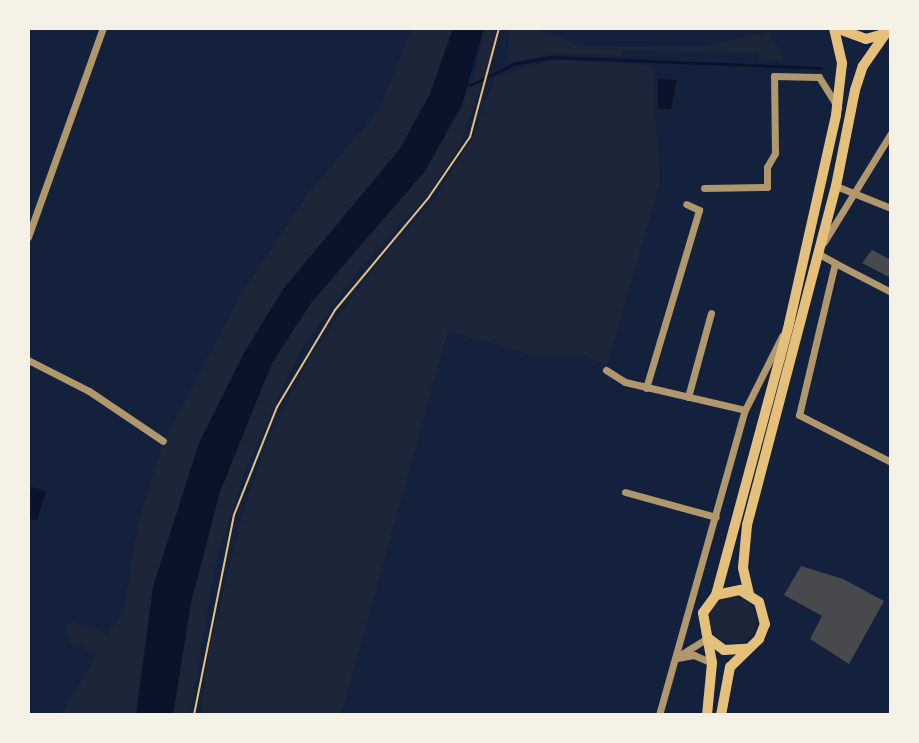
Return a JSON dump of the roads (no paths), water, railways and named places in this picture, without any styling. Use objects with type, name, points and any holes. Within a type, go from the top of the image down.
[{"type":"main road","points":[[835,28],[857,38],[888,34]]},
{"type":"main road","points":[[707,715],[712,663],[706,634],[713,598],[789,324],[838,107],[842,63],[835,28]]},
{"type":"main road","points":[[721,715],[730,667],[762,634],[765,618],[749,594],[743,568],[747,525],[820,251],[860,73],[888,34]]},
{"type":"main road","points":[[713,598],[730,589],[749,594]]},
{"type":"main road","points":[[706,634],[724,650],[751,646]]},
{"type":"street","points":[[28,237],[103,28]]},
{"type":"street","points":[[704,188],[767,187],[767,167],[775,153],[774,76],[819,77],[838,107]]},
{"type":"street","points":[[891,133],[820,251],[835,263],[891,292]]},
{"type":"street","points":[[836,186],[891,208]]},
{"type":"street","points":[[646,388],[699,210],[686,204]]},
{"type":"street","points":[[835,263],[798,413],[891,462]]},
{"type":"street","points":[[688,397],[711,313]]},
{"type":"street","points":[[659,715],[696,593],[745,410],[789,324]]},
{"type":"street","points":[[28,360],[89,391],[163,441]]},
{"type":"street","points":[[606,370],[646,388],[745,410]]},
{"type":"street","points":[[625,492],[716,517]]},
{"type":"street","points":[[696,593],[713,598]]},
{"type":"street","points":[[686,627],[706,634]]},
{"type":"street","points":[[675,658],[706,634]]},
{"type":"street","points":[[675,658],[694,655],[712,663]]},
{"type":"waterway","points":[[470,85],[514,64],[550,57],[821,68]]}]
